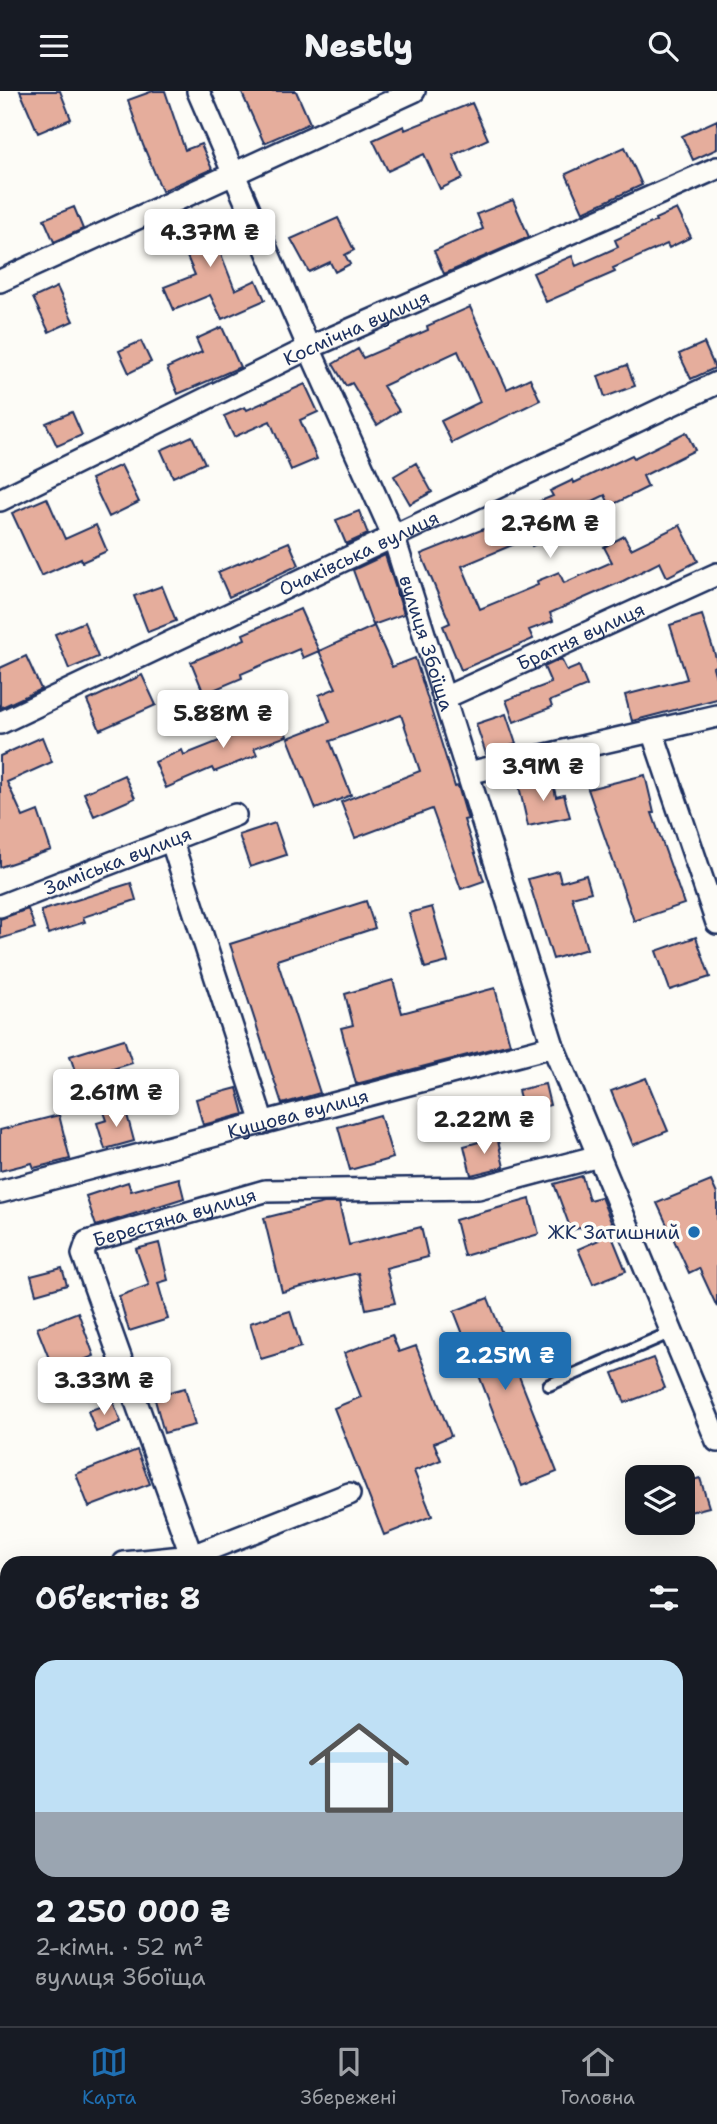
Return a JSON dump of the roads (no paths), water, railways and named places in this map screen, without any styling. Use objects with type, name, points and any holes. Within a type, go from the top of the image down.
[{"type":"street","name":"вулиця Збоїща","points":[[198,91],[232,174],[393,535],[553,1046],[717,1441]]},
{"type":"street","points":[[0,281],[414,91]]},
{"type":"street","name":"Космічна вулиця","points":[[0,500],[309,348],[717,168]]},
{"type":"street","name":"Очаківська вулиця","points":[[0,723],[717,383]]},
{"type":"street","name":"Братня вулиця","points":[[444,698],[717,574]]},
{"type":"street","points":[[468,773],[717,716]]},
{"type":"street","points":[[652,731],[717,923]]},
{"type":"street","name":"Заміська вулиця","points":[[0,906],[235,815]]},
{"type":"street","points":[[171,839],[262,1123]]},
{"type":"street","name":"Кущова вулиця","points":[[0,1192],[553,1046]]},
{"type":"street","name":"Берестяна вулиця","points":[[192,1556],[83,1254],[87,1242],[265,1191],[478,1188],[599,1156]]},
{"type":"street","points":[[200,1556],[349,1494]]},
{"type":"lane","points":[[549,1385],[672,1332]]},
{"type":"place","name":"ЖК Затишний","points":[[694,1232]]}]
